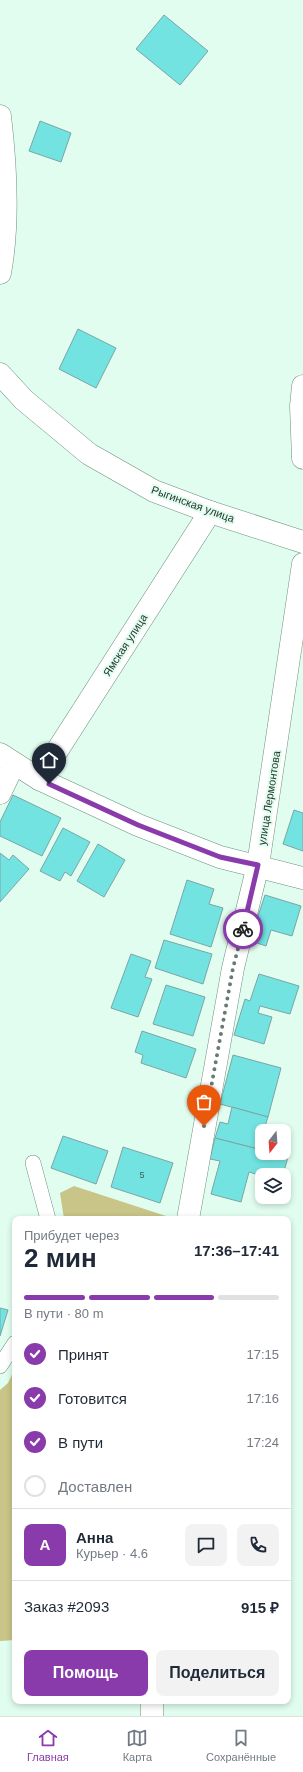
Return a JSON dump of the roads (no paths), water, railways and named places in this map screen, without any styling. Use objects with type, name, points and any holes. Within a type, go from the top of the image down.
[{"type":"street","points":[[0,116],[4,187],[4,241],[0,273]]},
{"type":"street","name":"Рыгинская улица","points":[[0,374],[24,400],[89,454],[154,491],[210,512],[303,542]]},
{"type":"street","points":[[303,386],[301,406],[303,458]]},
{"type":"street","name":"Ямская улица","points":[[39,779],[210,512]]},
{"type":"street","name":"улица Лермонтова","points":[[189,1216],[233,968],[258,865],[303,564]]},
{"type":"street","points":[[0,793],[7,759],[39,779],[138,825],[220,857],[258,865],[303,878]]},
{"type":"street","points":[[152,1704],[152,1716]]},
{"type":"lane","points":[[33,1163],[47,1216]]},
{"type":"lane","points":[[0,1366],[12,1348]]}]
